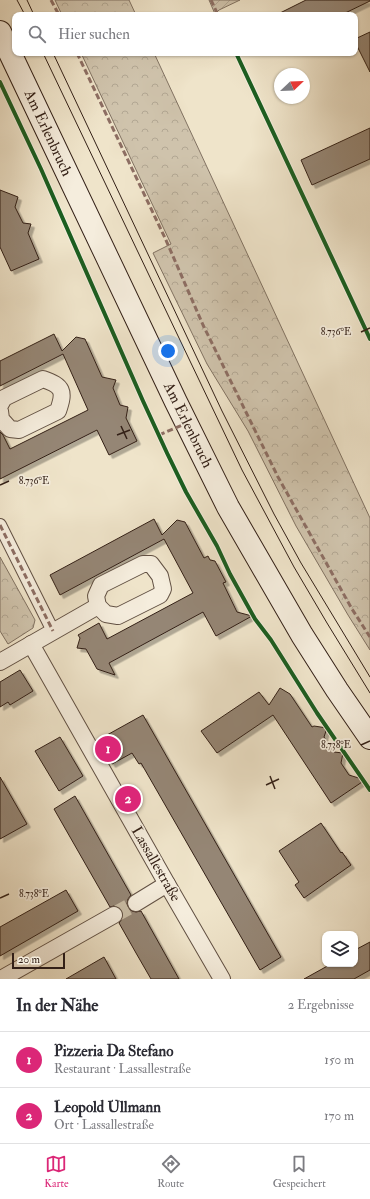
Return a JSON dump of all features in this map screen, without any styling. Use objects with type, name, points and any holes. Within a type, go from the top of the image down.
[{"type":"main road","name":"Am Erlenbruch","points":[[0,32],[176,402],[228,507],[302,636],[370,738]]},
{"type":"street","points":[[0,524],[53,631]]},
{"type":"street","points":[[0,662],[98,606]]},
{"type":"street","name":"Lassallestraße","points":[[31,644],[222,979]]},
{"type":"street","points":[[136,902],[167,884]]},
{"type":"street","points":[[1,979],[114,915]]},
{"type":"green space","points":[[55,0],[129,0],[135,12],[61,12]]},
{"type":"green space","points":[[209,0],[240,0],[217,12],[214,12]]},
{"type":"green space","points":[[82,56],[155,56],[370,518],[370,650],[296,526],[248,431],[207,364],[153,253],[171,244]]},
{"type":"green space","points":[[0,557],[35,620],[33,628],[8,644],[0,631]]},
{"type":"building","points":[[306,0],[370,0],[347,12],[282,12]]},
{"type":"building","points":[[370,32],[370,72],[358,48],[358,38]]},
{"type":"building","points":[[370,128],[370,159],[312,185],[301,160]]},
{"type":"building","points":[[0,190],[18,197],[15,207],[23,223],[31,224],[28,233],[39,259],[11,271],[0,247]]},
{"type":"building","points":[[54,334],[62,351],[76,337],[85,339],[102,377],[116,380],[113,388],[120,405],[128,407],[126,418],[137,441],[109,455],[97,430],[0,479],[0,432],[10,449],[88,410],[63,354],[0,386],[0,361]]},
{"type":"building","points":[[154,519],[162,535],[177,520],[185,522],[204,558],[208,556],[210,560],[215,561],[226,582],[223,583],[237,612],[252,616],[216,636],[203,612],[109,663],[115,675],[97,669],[86,649],[77,648],[80,638],[78,635],[99,623],[107,639],[193,593],[164,539],[60,595],[50,575]]},
{"type":"building","points":[[20,670],[33,691],[10,705],[8,702],[0,707],[0,682]]},
{"type":"building","points":[[280,688],[290,694],[312,727],[327,728],[324,737],[334,752],[343,753],[341,763],[349,775],[365,780],[331,803],[273,715],[217,753],[201,731],[259,692],[269,705]]},
{"type":"building","points":[[143,715],[281,957],[260,970],[141,763],[139,764],[132,753],[112,764],[100,743],[109,738],[107,735]]},
{"type":"building","points":[[60,737],[83,776],[59,791],[35,751]]},
{"type":"building","points":[[0,777],[27,824],[0,839]]},
{"type":"building","points":[[75,796],[131,895],[128,899],[128,908],[136,912],[141,911],[179,979],[151,979],[119,923],[123,915],[122,911],[118,907],[110,907],[54,809]]},
{"type":"building","points":[[321,823],[351,865],[304,898],[295,885],[299,882],[279,851]]},
{"type":"building","points":[[66,890],[78,911],[0,956],[0,927]]},
{"type":"building","points":[[370,942],[370,970],[354,979],[304,979],[326,967],[358,967],[358,948]]},
{"type":"building","points":[[104,957],[116,979],[66,979]]},
{"type":"tunnel","points":[[114,915],[136,903]]},
{"type":"tram line","points":[[17,0],[23,12]]},
{"type":"tram line","points":[[27,0],[33,12]]},
{"type":"tram line","points":[[44,56],[242,470],[294,567],[370,693]]},
{"type":"tram line","points":[[54,56],[222,411],[274,514],[301,563],[370,677]]},
{"type":"marked path","points":[[51,0],[57,12]]},
{"type":"marked path","points":[[211,0],[217,12]]},
{"type":"marked path","points":[[78,56],[165,238],[203,325],[278,477],[352,609],[370,637]]},
{"type":"marked path","points":[[159,435],[187,423]]},
{"type":"marked path","points":[[0,525],[53,631]]},
{"type":"cycle path","points":[[237,56],[370,339]]},
{"type":"cycle path","points":[[0,82],[41,169],[143,401],[186,492],[217,546],[230,574],[255,619],[271,640],[317,713],[370,790]]},
{"type":"place","name":"Pizzeria Da Stefano","points":[[108,749]]},
{"type":"place","name":"Leopold Ullmann","points":[[128,799]]}]
